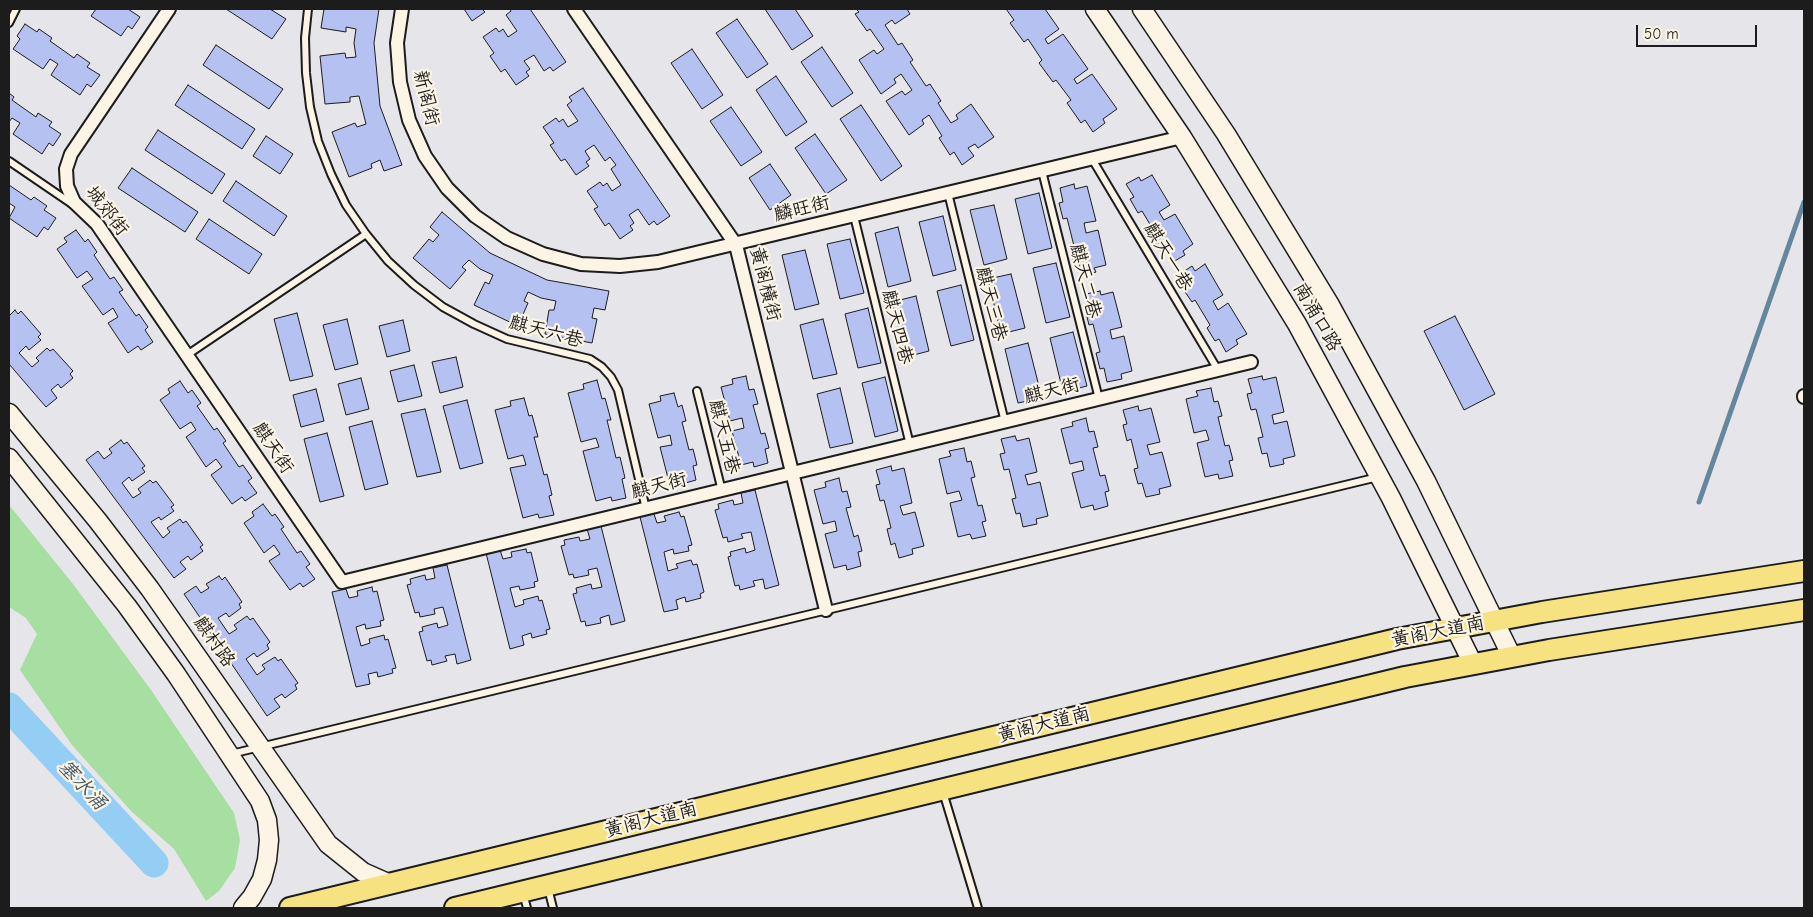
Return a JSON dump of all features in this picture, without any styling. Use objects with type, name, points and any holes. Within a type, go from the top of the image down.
[{"type":"main road","name":"南涌口路","points":[[1095,9],[1182,137],[1297,324],[1379,476],[1473,664]]},
{"type":"main road","name":"南涌口路","points":[[1142,9],[1226,134],[1330,305],[1422,474],[1512,657]]},
{"type":"main road","name":"麒村路","points":[[9,413],[92,514],[150,589],[328,844],[350,864],[390,884]]},
{"type":"main road","points":[[9,458],[127,606],[260,800],[267,820],[269,840],[267,860],[262,879],[243,908]]},
{"type":"main road","name":"黄阁大道南","points":[[290,908],[1377,643],[1495,621],[1804,571]]},
{"type":"main road","name":"黄阁大道南","points":[[454,908],[525,900],[547,886],[1395,679],[1512,657],[1804,610]]},
{"type":"street","name":"城郊街","points":[[169,9],[72,154],[66,178],[70,194],[79,209],[97,224],[187,356]]},
{"type":"street","name":"新阁街","points":[[402,9],[397,43],[400,82],[409,120],[425,156],[447,188]]},
{"type":"street","name":"黄阁横街","points":[[574,9],[736,245],[826,610]]},
{"type":"street","name":"麟旺街","points":[[447,188],[475,216],[507,238],[543,254],[580,264],[620,266],[658,262],[736,245],[1182,137]]},
{"type":"street","name":"麒天街","points":[[187,356],[342,582],[1251,362]]},
{"type":"lane","points":[[9,23],[16,9]]},
{"type":"lane","name":"麒天六巷","points":[[308,9],[305,38],[306,73],[310,107],[318,141],[346,205],[388,261],[414,286],[443,307],[474,324],[524,344],[590,359],[602,367],[611,377],[618,390],[646,509]]},
{"type":"lane","name":"麒天一巷","points":[[1092,159],[1218,370]]},
{"type":"lane","points":[[9,161],[79,209]]},
{"type":"lane","name":"麒天二巷","points":[[1042,171],[1099,399]]},
{"type":"lane","name":"麒天三巷","points":[[948,194],[1005,422]]},
{"type":"lane","name":"麒天四巷","points":[[854,216],[910,445]]},
{"type":"lane","points":[[187,356],[366,234]]},
{"type":"lane","name":"麒天五巷","points":[[697,391],[722,490]]},
{"type":"lane","points":[[230,754],[1379,476]]},
{"type":"lane","points":[[942,789],[978,908]]},
{"type":"lane","points":[[547,886],[553,908]]},
{"type":"green space","points":[[9,505],[73,584],[151,690],[234,813],[240,840],[235,868],[219,891],[206,901],[174,849],[131,811],[72,745],[20,670],[37,634],[26,618],[9,607]]},
{"type":"building","points":[[96,9],[128,9],[140,17],[132,29],[128,26],[121,36],[91,16]]},
{"type":"building","points":[[226,9],[270,9],[286,19],[272,39]]},
{"type":"building","points":[[324,9],[379,9],[374,43],[380,106],[402,165],[384,171],[380,160],[371,164],[372,168],[349,177],[332,132],[355,123],[357,127],[366,124],[359,96],[350,97],[350,102],[325,104],[320,56],[345,53],[346,58],[356,57],[354,43],[356,29],[346,27],[346,32],[321,28]]},
{"type":"building","points":[[464,9],[482,9],[485,12],[472,21]]},
{"type":"building","points":[[510,9],[530,9],[566,62],[553,71],[550,67],[544,71],[534,55],[524,61],[530,69],[526,72],[529,76],[516,85],[505,69],[501,72],[490,56],[494,53],[483,37],[496,28],[499,32],[503,29],[508,37],[517,31],[506,15],[511,11]]},
{"type":"building","points":[[765,9],[795,9],[813,36],[792,50]]},
{"type":"building","points":[[856,9],[907,9],[910,14],[895,24],[892,20],[885,25],[898,45],[902,43],[913,60],[910,62],[926,86],[930,84],[941,101],[938,103],[951,123],[958,119],[956,115],[971,104],[994,137],[978,148],[975,144],[968,148],[974,156],[962,165],[954,152],[950,155],[939,138],[942,136],[929,115],[922,120],[924,124],[909,135],[886,101],[902,91],[905,95],[912,90],[901,74],[894,79],[896,83],[881,94],[859,60],[874,50],[877,54],[884,49],[870,29],[867,31],[855,14],[859,12]]},
{"type":"building","points":[[1006,9],[1045,9],[1059,29],[1045,39],[1048,44],[1063,34],[1088,69],[1074,79],[1077,84],[1092,74],[1117,109],[1103,119],[1105,123],[1093,132],[1085,120],[1081,123],[1067,103],[1071,100],[1056,80],[1053,82],[1039,63],[1042,60],[1028,39],[1024,42],[1010,23],[1014,20]]},
{"type":"building","points":[[737,19],[768,64],[747,78],[716,33]]},
{"type":"building","points":[[25,24],[37,32],[39,29],[52,38],[50,41],[74,58],[77,54],[90,63],[87,67],[100,75],[91,87],[87,84],[80,95],[51,75],[58,64],[50,59],[43,69],[13,49],[20,39],[17,36]]},
{"type":"building","points":[[216,45],[283,89],[269,109],[203,65]]},
{"type":"building","points":[[822,47],[853,93],[832,107],[801,62]]},
{"type":"building","points":[[692,49],[723,95],[702,109],[671,63]]},
{"type":"building","points":[[776,76],[807,122],[786,136],[756,90]]},
{"type":"building","points":[[188,85],[255,129],[242,149],[175,105]]},
{"type":"building","points":[[583,88],[670,216],[657,225],[654,221],[649,225],[638,209],[629,215],[634,223],[630,226],[633,230],[620,239],[609,223],[605,226],[594,209],[598,207],[587,191],[600,182],[603,186],[607,183],[612,191],[621,185],[611,169],[616,165],[610,157],[605,161],[594,145],[585,151],[590,159],[586,162],[589,166],[576,175],[565,159],[561,161],[550,145],[554,143],[543,127],[556,118],[559,122],[563,119],[568,127],[578,121],[567,105],[572,101],[569,97]]},
{"type":"building","points":[[9,93],[14,97],[12,100],[36,117],[38,113],[52,122],[49,126],[61,134],[53,146],[49,143],[42,154],[13,134],[20,123],[12,118],[9,122]]},
{"type":"building","points":[[861,105],[902,166],[881,181],[840,119]]},
{"type":"building","points":[[731,107],[762,152],[741,166],[710,121]]},
{"type":"building","points":[[158,130],[225,174],[212,194],[145,150]]},
{"type":"building","points":[[815,134],[847,180],[826,194],[795,148]]},
{"type":"building","points":[[266,136],[293,154],[280,174],[253,156]]},
{"type":"building","points":[[770,164],[791,195],[770,210],[749,178]]},
{"type":"building","points":[[132,168],[198,212],[185,232],[118,188]]},
{"type":"building","points":[[1152,175],[1170,205],[1159,212],[1164,220],[1175,214],[1193,244],[1183,251],[1185,255],[1173,262],[1165,250],[1161,252],[1153,238],[1157,236],[1142,211],[1138,213],[1130,199],[1134,197],[1126,184],[1139,177],[1141,181]]},
{"type":"building","points":[[236,181],[287,216],[274,236],[223,201]]},
{"type":"building","points":[[1074,184],[1075,189],[1087,186],[1096,221],[1084,223],[1086,233],[1098,230],[1106,265],[1094,268],[1096,272],[1082,276],[1078,261],[1074,263],[1070,247],[1074,246],[1067,218],[1063,219],[1059,203],[1063,202],[1060,188]]},
{"type":"building","points":[[9,185],[31,200],[34,197],[47,206],[44,210],[56,218],[48,230],[44,227],[37,237],[9,218],[15,207],[9,203]]},
{"type":"building","points":[[1039,193],[1052,248],[1028,254],[1015,199]]},
{"type":"building","points":[[994,205],[1007,259],[984,265],[970,210]]},
{"type":"building","points":[[442,212],[490,253],[547,280],[609,291],[605,310],[594,308],[592,318],[597,319],[592,343],[545,334],[549,310],[554,310],[556,301],[541,298],[528,292],[524,301],[528,303],[518,326],[474,305],[485,282],[489,284],[493,275],[480,269],[469,260],[462,267],[466,270],[450,289],[413,258],[429,239],[433,242],[439,235],[430,227]]},
{"type":"building","points":[[943,216],[956,270],[933,276],[919,222]]},
{"type":"building","points":[[209,219],[262,254],[249,274],[196,239]]},
{"type":"building","points":[[898,227],[911,281],[888,287],[875,233]]},
{"type":"building","points":[[76,230],[85,242],[88,239],[97,252],[94,255],[110,279],[114,277],[123,290],[119,292],[136,316],[139,314],[148,327],[145,330],[153,342],[141,350],[138,346],[128,353],[108,323],[118,317],[113,308],[103,315],[82,286],[93,279],[87,271],[77,278],[57,249],[67,242],[64,238]]},
{"type":"building","points":[[850,239],[864,293],[840,299],[827,244]]},
{"type":"building","points":[[805,250],[819,304],[795,310],[782,255]]},
{"type":"building","points":[[1056,263],[1070,317],[1046,323],[1033,268]]},
{"type":"building","points":[[1205,264],[1223,295],[1213,301],[1218,310],[1228,303],[1247,334],[1236,340],[1238,344],[1226,352],[1219,339],[1215,341],[1207,328],[1210,325],[1195,300],[1192,302],[1183,289],[1187,286],[1180,274],[1192,266],[1195,271]]},
{"type":"building","points":[[1011,274],[1025,328],[1001,334],[988,279]]},
{"type":"building","points":[[961,285],[974,340],[951,346],[937,291]]},
{"type":"building","points":[[1100,291],[1101,295],[1113,292],[1122,327],[1110,330],[1112,339],[1124,336],[1132,371],[1121,374],[1122,379],[1107,382],[1104,368],[1100,369],[1096,353],[1100,352],[1093,324],[1089,325],[1085,309],[1089,308],[1086,294]]},
{"type":"building","points":[[916,296],[929,351],[906,357],[892,302]]},
{"type":"building","points":[[868,308],[881,363],[858,368],[845,314]]},
{"type":"building","points":[[15,310],[18,314],[21,311],[41,334],[38,337],[41,340],[29,350],[26,346],[19,353],[32,367],[39,361],[36,358],[47,348],[50,351],[53,349],[73,371],[70,374],[73,378],[61,388],[58,384],[51,390],[57,398],[46,407],[9,364],[9,316]]},
{"type":"building","points":[[297,313],[313,376],[290,381],[274,319]]},
{"type":"building","points":[[1455,316],[1495,394],[1464,410],[1424,331]]},
{"type":"building","points":[[347,319],[358,364],[335,370],[323,325]]},
{"type":"building","points":[[823,319],[837,374],[813,379],[800,325]]},
{"type":"building","points":[[403,320],[410,351],[387,357],[379,326]]},
{"type":"building","points":[[1073,332],[1087,386],[1063,392],[1050,338]]},
{"type":"building","points":[[1028,343],[1042,398],[1018,403],[1005,349]]},
{"type":"building","points":[[456,357],[463,387],[440,393],[432,362]]},
{"type":"building","points":[[414,365],[422,396],[398,402],[390,371]]},
{"type":"building","points":[[746,376],[749,390],[754,389],[758,404],[753,405],[761,434],[765,433],[769,448],[765,449],[768,463],[754,467],[753,462],[741,465],[732,431],[744,428],[742,418],[730,421],[721,387],[733,384],[732,379]]},
{"type":"building","points":[[1262,376],[1263,380],[1276,377],[1284,412],[1272,415],[1274,424],[1287,421],[1295,456],[1283,459],[1284,464],[1270,467],[1267,453],[1262,454],[1258,438],[1263,437],[1256,409],[1251,410],[1247,394],[1252,393],[1248,379]]},
{"type":"building","points":[[885,377],[898,431],[875,437],[862,383]]},
{"type":"building","points":[[361,378],[369,409],[346,415],[338,384]]},
{"type":"building","points":[[597,380],[602,399],[605,398],[611,420],[607,420],[616,458],[620,457],[625,478],[622,479],[626,498],[612,501],[611,497],[596,501],[583,451],[599,447],[596,438],[581,442],[568,393],[584,389],[583,384]]},
{"type":"building","points":[[180,381],[188,393],[192,390],[201,403],[197,406],[214,430],[217,428],[226,441],[223,443],[239,467],[243,465],[252,478],[248,481],[257,493],[245,501],[242,497],[232,504],[211,475],[222,467],[216,459],[206,467],[186,437],[196,430],[191,422],[180,429],[160,400],[170,393],[168,389]]},
{"type":"building","points":[[840,388],[853,443],[830,448],[817,394]]},
{"type":"building","points":[[1211,388],[1214,402],[1218,401],[1222,416],[1218,417],[1225,446],[1229,445],[1233,460],[1229,461],[1233,476],[1219,479],[1218,474],[1205,477],[1197,443],[1209,440],[1206,430],[1194,433],[1186,399],[1198,396],[1196,391]]},
{"type":"building","points":[[316,389],[324,421],[301,427],[293,395]]},
{"type":"building","points":[[674,393],[678,407],[682,405],[686,421],[682,422],[689,450],[693,449],[697,465],[693,466],[696,480],[682,484],[681,479],[669,482],[660,447],[672,445],[670,435],[658,438],[649,404],[661,401],[660,396]]},
{"type":"building","points":[[524,398],[529,416],[532,415],[538,437],[534,437],[544,475],[547,474],[552,495],[549,496],[554,515],[539,518],[538,514],[523,518],[510,468],[526,465],[523,455],[508,459],[495,410],[511,406],[510,401]]},
{"type":"building","points":[[467,400],[483,463],[460,469],[443,406]]},
{"type":"building","points":[[1138,406],[1139,411],[1151,408],[1160,442],[1147,445],[1150,455],[1162,452],[1171,486],[1159,489],[1160,494],[1146,497],[1142,483],[1138,484],[1134,469],[1138,468],[1131,439],[1127,441],[1123,425],[1127,424],[1123,410]]},
{"type":"building","points":[[425,409],[441,472],[417,477],[401,414]]},
{"type":"building","points":[[1086,418],[1089,432],[1094,431],[1098,447],[1093,448],[1100,476],[1105,475],[1109,491],[1105,492],[1108,506],[1094,510],[1093,505],[1081,508],[1072,473],[1084,470],[1082,461],[1070,464],[1061,429],[1073,426],[1072,422]]},
{"type":"building","points":[[372,421],[388,484],[365,490],[349,427]]},
{"type":"building","points":[[327,433],[344,496],[320,502],[304,439]]},
{"type":"building","points":[[1015,436],[1017,441],[1029,438],[1037,472],[1025,475],[1028,485],[1040,482],[1048,516],[1036,519],[1037,524],[1023,527],[1020,513],[1016,514],[1012,499],[1016,498],[1009,469],[1004,470],[1000,454],[1005,453],[1001,439]]},
{"type":"building","points":[[121,440],[124,444],[127,442],[145,466],[142,468],[145,472],[132,481],[129,477],[122,483],[133,498],[141,493],[138,489],[150,480],[153,483],[156,481],[174,505],[171,507],[174,511],[161,520],[159,517],[151,522],[163,538],[170,532],[167,528],[180,519],[183,523],[186,521],[203,545],[200,547],[203,551],[191,560],[188,556],[180,562],[186,569],[174,578],[86,460],[98,451],[104,459],[112,453],[109,449]]},
{"type":"building","points":[[964,448],[967,462],[971,461],[975,477],[971,478],[978,506],[982,505],[986,521],[982,522],[986,536],[972,539],[970,534],[958,537],[950,503],[962,500],[959,491],[947,494],[939,459],[951,456],[949,451]]},
{"type":"building","points":[[891,466],[892,471],[904,468],[912,503],[900,506],[903,515],[915,512],[924,546],[912,549],[913,554],[899,558],[895,543],[891,545],[887,529],[891,528],[884,500],[880,501],[876,485],[880,484],[876,470]]},
{"type":"building","points":[[839,478],[842,492],[847,491],[851,507],[846,508],[854,537],[858,535],[862,551],[858,552],[861,566],[847,570],[846,565],[834,568],[825,534],[837,531],[835,521],[823,524],[814,490],[826,487],[825,482]]},
{"type":"building","points":[[755,490],[779,585],[765,589],[763,579],[753,581],[755,586],[740,590],[739,585],[735,586],[728,557],[731,556],[730,552],[745,548],[746,553],[755,550],[751,532],[741,534],[743,538],[728,542],[727,537],[723,538],[715,510],[719,509],[718,504],[733,500],[734,505],[743,503],[741,493]]},
{"type":"building","points":[[263,504],[272,516],[275,514],[284,527],[281,529],[297,553],[301,551],[310,564],[306,567],[315,579],[303,587],[300,583],[290,590],[269,561],[280,554],[274,545],[264,553],[244,523],[254,516],[252,512]]},
{"type":"building","points":[[679,512],[681,517],[684,516],[692,545],[688,546],[689,551],[674,554],[673,549],[664,552],[668,571],[678,568],[676,564],[691,560],[693,565],[697,564],[704,592],[700,594],[701,598],[686,602],[685,597],[676,600],[678,609],[664,612],[640,517],[654,514],[657,523],[666,521],[664,516]]},
{"type":"building","points":[[601,526],[625,621],[611,625],[609,615],[600,618],[601,623],[586,626],[585,621],[581,622],[573,594],[577,593],[576,588],[591,584],[592,589],[602,587],[597,568],[588,570],[589,575],[574,578],[573,574],[569,575],[561,546],[565,545],[564,540],[579,537],[580,541],[590,539],[587,529]]},
{"type":"building","points":[[526,549],[527,553],[531,552],[538,581],[534,582],[535,587],[520,590],[519,586],[510,588],[515,607],[524,604],[523,600],[538,596],[539,601],[542,600],[550,629],[546,630],[547,634],[532,638],[531,633],[522,636],[524,645],[510,649],[486,553],[500,550],[503,559],[512,557],[511,552]]},
{"type":"building","points":[[447,565],[471,660],[457,664],[455,654],[445,656],[447,661],[432,665],[431,660],[427,661],[419,632],[423,631],[422,627],[437,623],[438,628],[448,625],[443,607],[434,609],[435,614],[420,617],[419,612],[415,613],[407,585],[411,584],[410,579],[425,575],[426,580],[435,578],[433,568]]},
{"type":"building","points":[[219,576],[222,580],[225,577],[242,602],[239,604],[241,608],[229,617],[226,613],[218,618],[229,634],[237,629],[234,625],[247,616],[250,620],[253,618],[270,642],[267,645],[269,649],[257,657],[254,653],[246,659],[257,675],[265,669],[262,665],[275,657],[278,661],[281,659],[298,683],[295,685],[297,689],[285,698],[282,694],[274,699],[280,707],[267,716],[184,594],[196,586],[201,593],[209,588],[206,584]]},
{"type":"building","points":[[372,587],[373,592],[377,591],[384,620],[380,621],[381,626],[366,629],[365,624],[356,627],[361,646],[370,643],[369,639],[384,635],[385,640],[388,639],[396,668],[392,669],[393,673],[378,677],[377,672],[368,674],[370,684],[356,687],[332,592],[346,589],[349,598],[358,596],[357,591]]},
{"type":"waterway","points":[[1699,502],[1804,202]]},
{"type":"waterway","name":"塞水涌","points":[[9,707],[154,863]]}]
